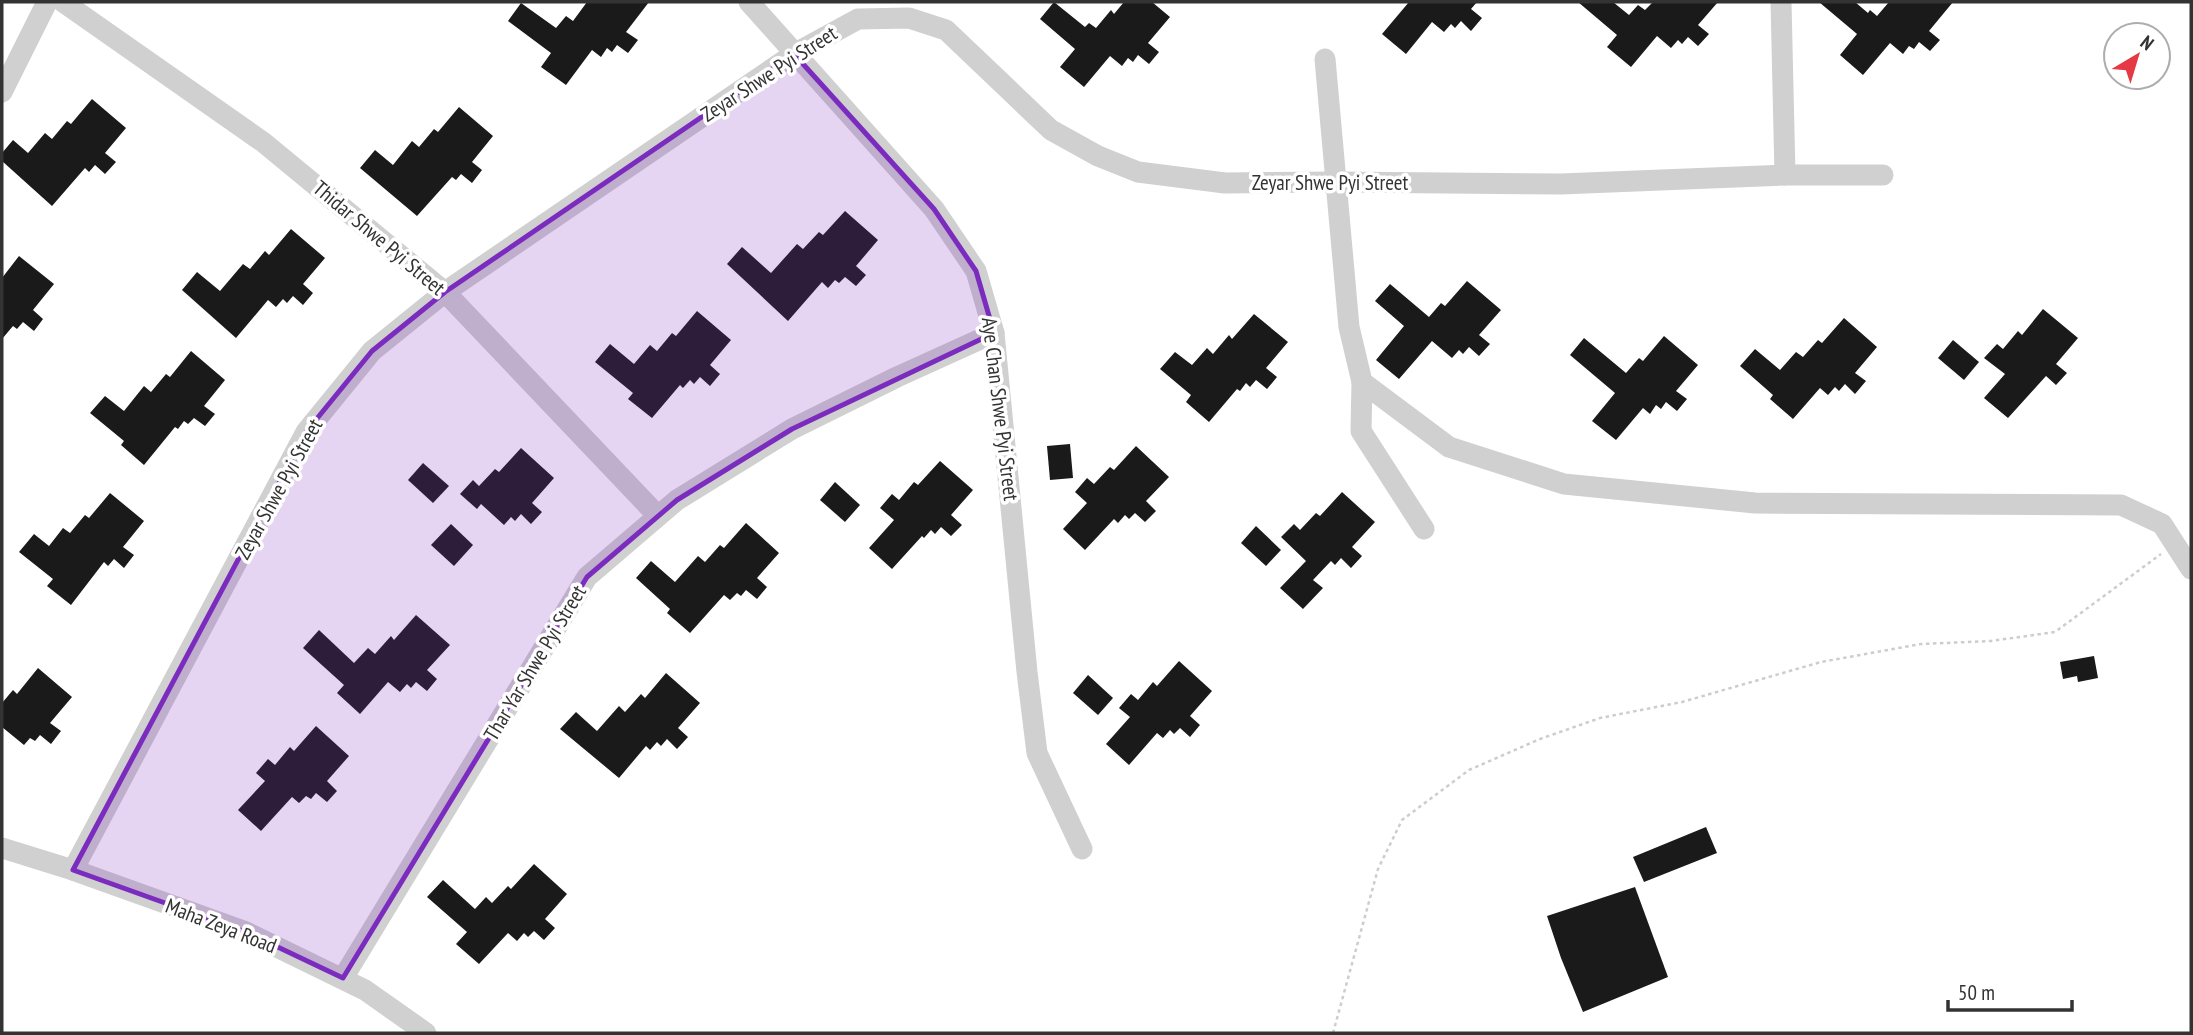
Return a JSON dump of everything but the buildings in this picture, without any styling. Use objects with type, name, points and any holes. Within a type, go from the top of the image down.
[{"type":"street","points":[[2,92],[47,2]]},
{"type":"street","name":"Thidar Shwe Pyi Street","points":[[63,2],[263,142],[445,292],[658,516]]},
{"type":"street","name":"Aye Chan Shwe Pyi Street","points":[[749,2],[934,209],[976,271],[994,333],[1037,753],[1082,849]]},
{"type":"street","points":[[1781,2],[1785,175]]},
{"type":"street","name":"Zeyar Shwe Pyi Street","points":[[73,870],[306,432],[372,351],[445,292],[794,54],[858,19],[909,18],[946,30],[1051,130],[1098,156],[1138,172],[1226,183],[1561,184],[1785,175],[1883,175]]},
{"type":"street","points":[[1325,59],[1349,327],[1362,382],[1361,431],[1424,529]]},
{"type":"street","name":"Thar Yar Shwe Pyi Street","points":[[343,978],[587,577],[677,500],[792,429],[994,333]]},
{"type":"street","points":[[1362,382],[1449,447],[1563,484],[1755,503],[2120,505],[2162,524],[2191,569]]},
{"type":"street","name":"Maha Zeya Road","points":[[2,848],[73,870],[246,932],[365,990],[426,1033]]},
{"type":"path","points":[[1333,1033],[1378,869],[1402,820],[1469,770],[1540,739],[1600,718],[1682,702],[1821,662],[1921,644],[1991,641],[2055,632],[2175,544]]},
{"type":"highlighted area","points":[[794,54],[934,209],[976,271],[994,333],[792,429],[677,500],[587,577],[343,978],[246,932],[73,870],[306,432],[372,351],[445,292]]}]
